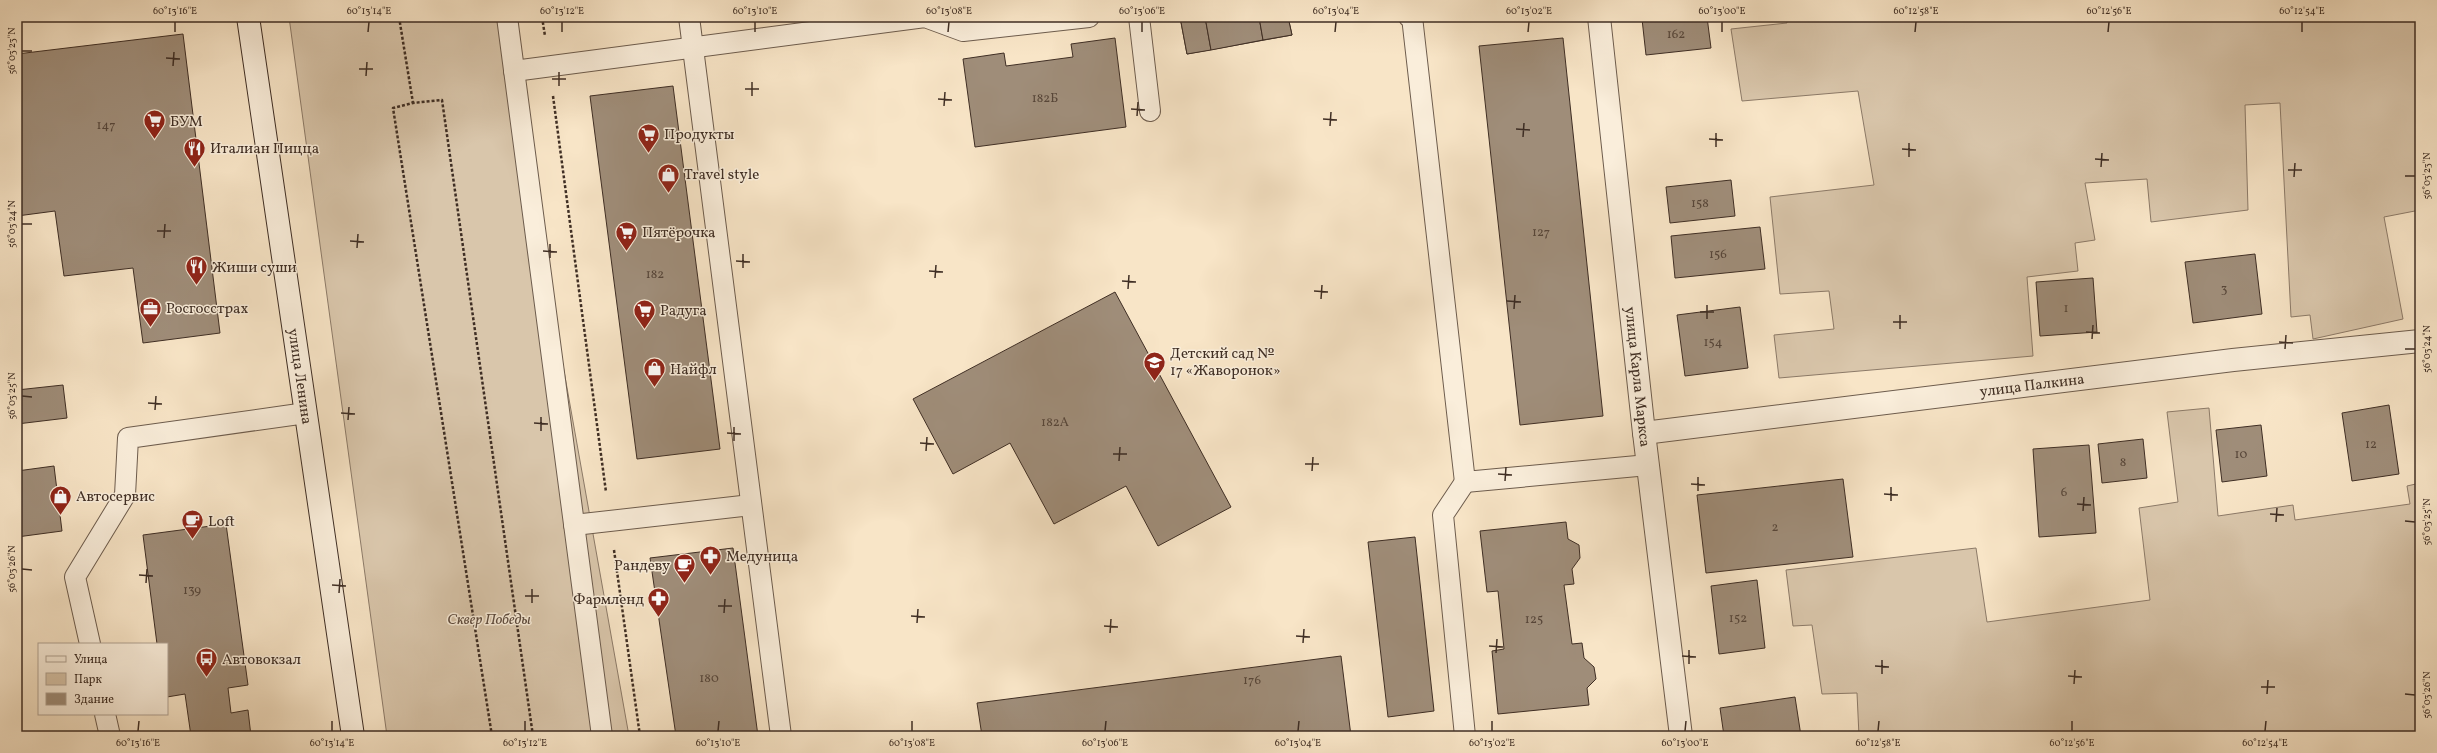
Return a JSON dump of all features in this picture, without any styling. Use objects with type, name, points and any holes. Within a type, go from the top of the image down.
[{"type":"street","name":"улица Ленина","points":[[248,17],[353,736]]},
{"type":"street","name":"улица Карла Маркса","points":[[1599,17],[1644,433],[1681,736]]},
{"type":"street","name":"улица Палкина","points":[[1644,433],[2233,360],[2420,341]]},
{"type":"lane","points":[[507,17],[602,736]]},
{"type":"lane","points":[[689,17],[750,505],[781,736]]},
{"type":"lane","points":[[514,71],[925,17],[963,31],[1089,17]]},
{"type":"lane","points":[[1139,17],[1150,111]]},
{"type":"lane","points":[[1408,17],[1415,17]]},
{"type":"lane","points":[[1412,17],[1465,482],[1443,515],[1465,736]]},
{"type":"lane","points":[[90,643],[75,577],[125,496],[128,438],[306,414]]},
{"type":"lane","points":[[1465,482],[1648,464]]},
{"type":"lane","points":[[574,525],[750,505]]},
{"type":"lane","points":[[105,715],[110,736]]},
{"type":"path","points":[[399,17],[413,102]]},
{"type":"path","points":[[542,17],[640,736]]},
{"type":"path","points":[[492,736],[393,108],[413,102],[442,100],[533,736]]},
{"type":"green space","name":"Сквер Победы","points":[[289,17],[501,17],[629,736],[387,736]]},
{"type":"green space","points":[[1786,17],[2420,17],[2420,210],[2384,217],[2403,319],[2313,339],[2310,315],[2291,317],[2280,103],[2245,105],[2248,210],[2151,222],[2147,179],[2085,183],[2095,240],[2075,243],[2078,271],[2027,277],[2033,356],[1779,378],[1774,335],[1834,329],[1829,291],[1780,294],[1770,197],[1874,185],[1858,91],[1742,101],[1731,29],[1787,23]]},
{"type":"green space","points":[[2209,408],[2218,516],[2293,505],[2295,520],[2410,504],[2407,486],[2420,483],[2420,736],[1891,736],[1891,733],[1859,736],[1857,693],[1822,694],[1812,625],[1793,626],[1786,570],[1976,548],[1987,622],[2150,600],[2139,508],[2178,502],[2167,412]]},
{"type":"building","points":[[1180,17],[1288,17],[1292,35],[1187,54]]},
{"type":"building","points":[[1180,17],[1205,17],[1211,50],[1187,54]]},
{"type":"building","points":[[1205,17],[1259,17],[1263,40],[1211,50]]},
{"type":"building","points":[[1259,17],[1288,17],[1292,35],[1263,40]]},
{"type":"building","points":[[1661,17],[1707,17],[1711,48],[1646,55],[1642,19]]},
{"type":"building","points":[[183,34],[220,333],[143,343],[133,268],[64,276],[55,211],[17,216],[17,54]]},
{"type":"building","points":[[1115,38],[1126,127],[975,147],[963,59],[1004,53],[1006,66],[1073,57],[1071,44]]},
{"type":"building","points":[[1563,38],[1603,416],[1520,425],[1479,46]]},
{"type":"building","points":[[673,86],[720,449],[637,459],[590,96]]},
{"type":"building","points":[[1731,180],[1735,216],[1670,223],[1666,187]]},
{"type":"building","points":[[1760,227],[1765,269],[1675,278],[1671,236]]},
{"type":"building","points":[[2255,254],[2262,314],[2193,323],[2185,262]]},
{"type":"building","points":[[2093,278],[2097,332],[2040,336],[2036,282]]},
{"type":"building","points":[[1115,292],[1231,507],[1158,546],[1126,486],[1054,524],[1010,443],[953,474],[913,399]]},
{"type":"building","points":[[1740,307],[1748,368],[1685,376],[1677,315]]},
{"type":"building","points":[[63,385],[67,418],[17,424],[17,390]]},
{"type":"building","points":[[2389,405],[2399,474],[2352,481],[2342,413]]},
{"type":"building","points":[[2261,425],[2267,476],[2222,482],[2216,430]]},
{"type":"building","points":[[2143,439],[2147,478],[2102,483],[2098,444]]},
{"type":"building","points":[[2089,445],[2096,533],[2039,537],[2033,449]]},
{"type":"building","points":[[54,466],[62,531],[17,537],[17,471]]},
{"type":"building","points":[[1843,479],[1853,557],[1706,573],[1697,495]]},
{"type":"building","points":[[1566,522],[1568,539],[1579,545],[1580,558],[1572,569],[1574,584],[1564,585],[1572,644],[1582,643],[1584,658],[1594,667],[1596,679],[1587,688],[1589,705],[1498,714],[1492,651],[1504,649],[1498,591],[1487,592],[1480,531]]},
{"type":"building","points":[[226,524],[248,685],[228,688],[231,713],[248,710],[251,736],[191,736],[185,694],[168,697],[168,643],[157,643],[143,535]]},
{"type":"building","points":[[1415,537],[1434,711],[1388,717],[1368,542]]},
{"type":"building","points":[[733,548],[758,736],[676,736],[650,558]]},
{"type":"building","points":[[1757,580],[1765,648],[1719,654],[1711,586]]},
{"type":"building","points":[[1341,656],[1351,736],[982,736],[977,703]]},
{"type":"building","points":[[1795,697],[1801,736],[1724,736],[1720,708]]},
{"type":"place","name":"БУМ","points":[[155,140]]},
{"type":"place","name":"Продукты","points":[[649,154]]},
{"type":"place","name":"Италиан Пицца","points":[[194,168]]},
{"type":"place","name":"Travel style","points":[[668,194]]},
{"type":"place","name":"Пятёрочка","points":[[626,252]]},
{"type":"place","name":"Жиши суши","points":[[196,286]]},
{"type":"place","name":"Росгосстрах","points":[[151,328]]},
{"type":"place","name":"Радуга","points":[[644,330]]},
{"type":"place","name":"Детский сад № 17 «Жаворонок»","points":[[1154,382]]},
{"type":"place","name":"Найфл","points":[[655,388]]},
{"type":"place","name":"Автосервис","points":[[60,516]]},
{"type":"place","name":"Loft","points":[[193,540]]},
{"type":"place","name":"Медуница","points":[[710,576]]},
{"type":"place","name":"Рандеву","points":[[685,584]]},
{"type":"place","name":"Фармленд","points":[[659,618]]},
{"type":"place","name":"Автовокзал","points":[[206,678]]}]
